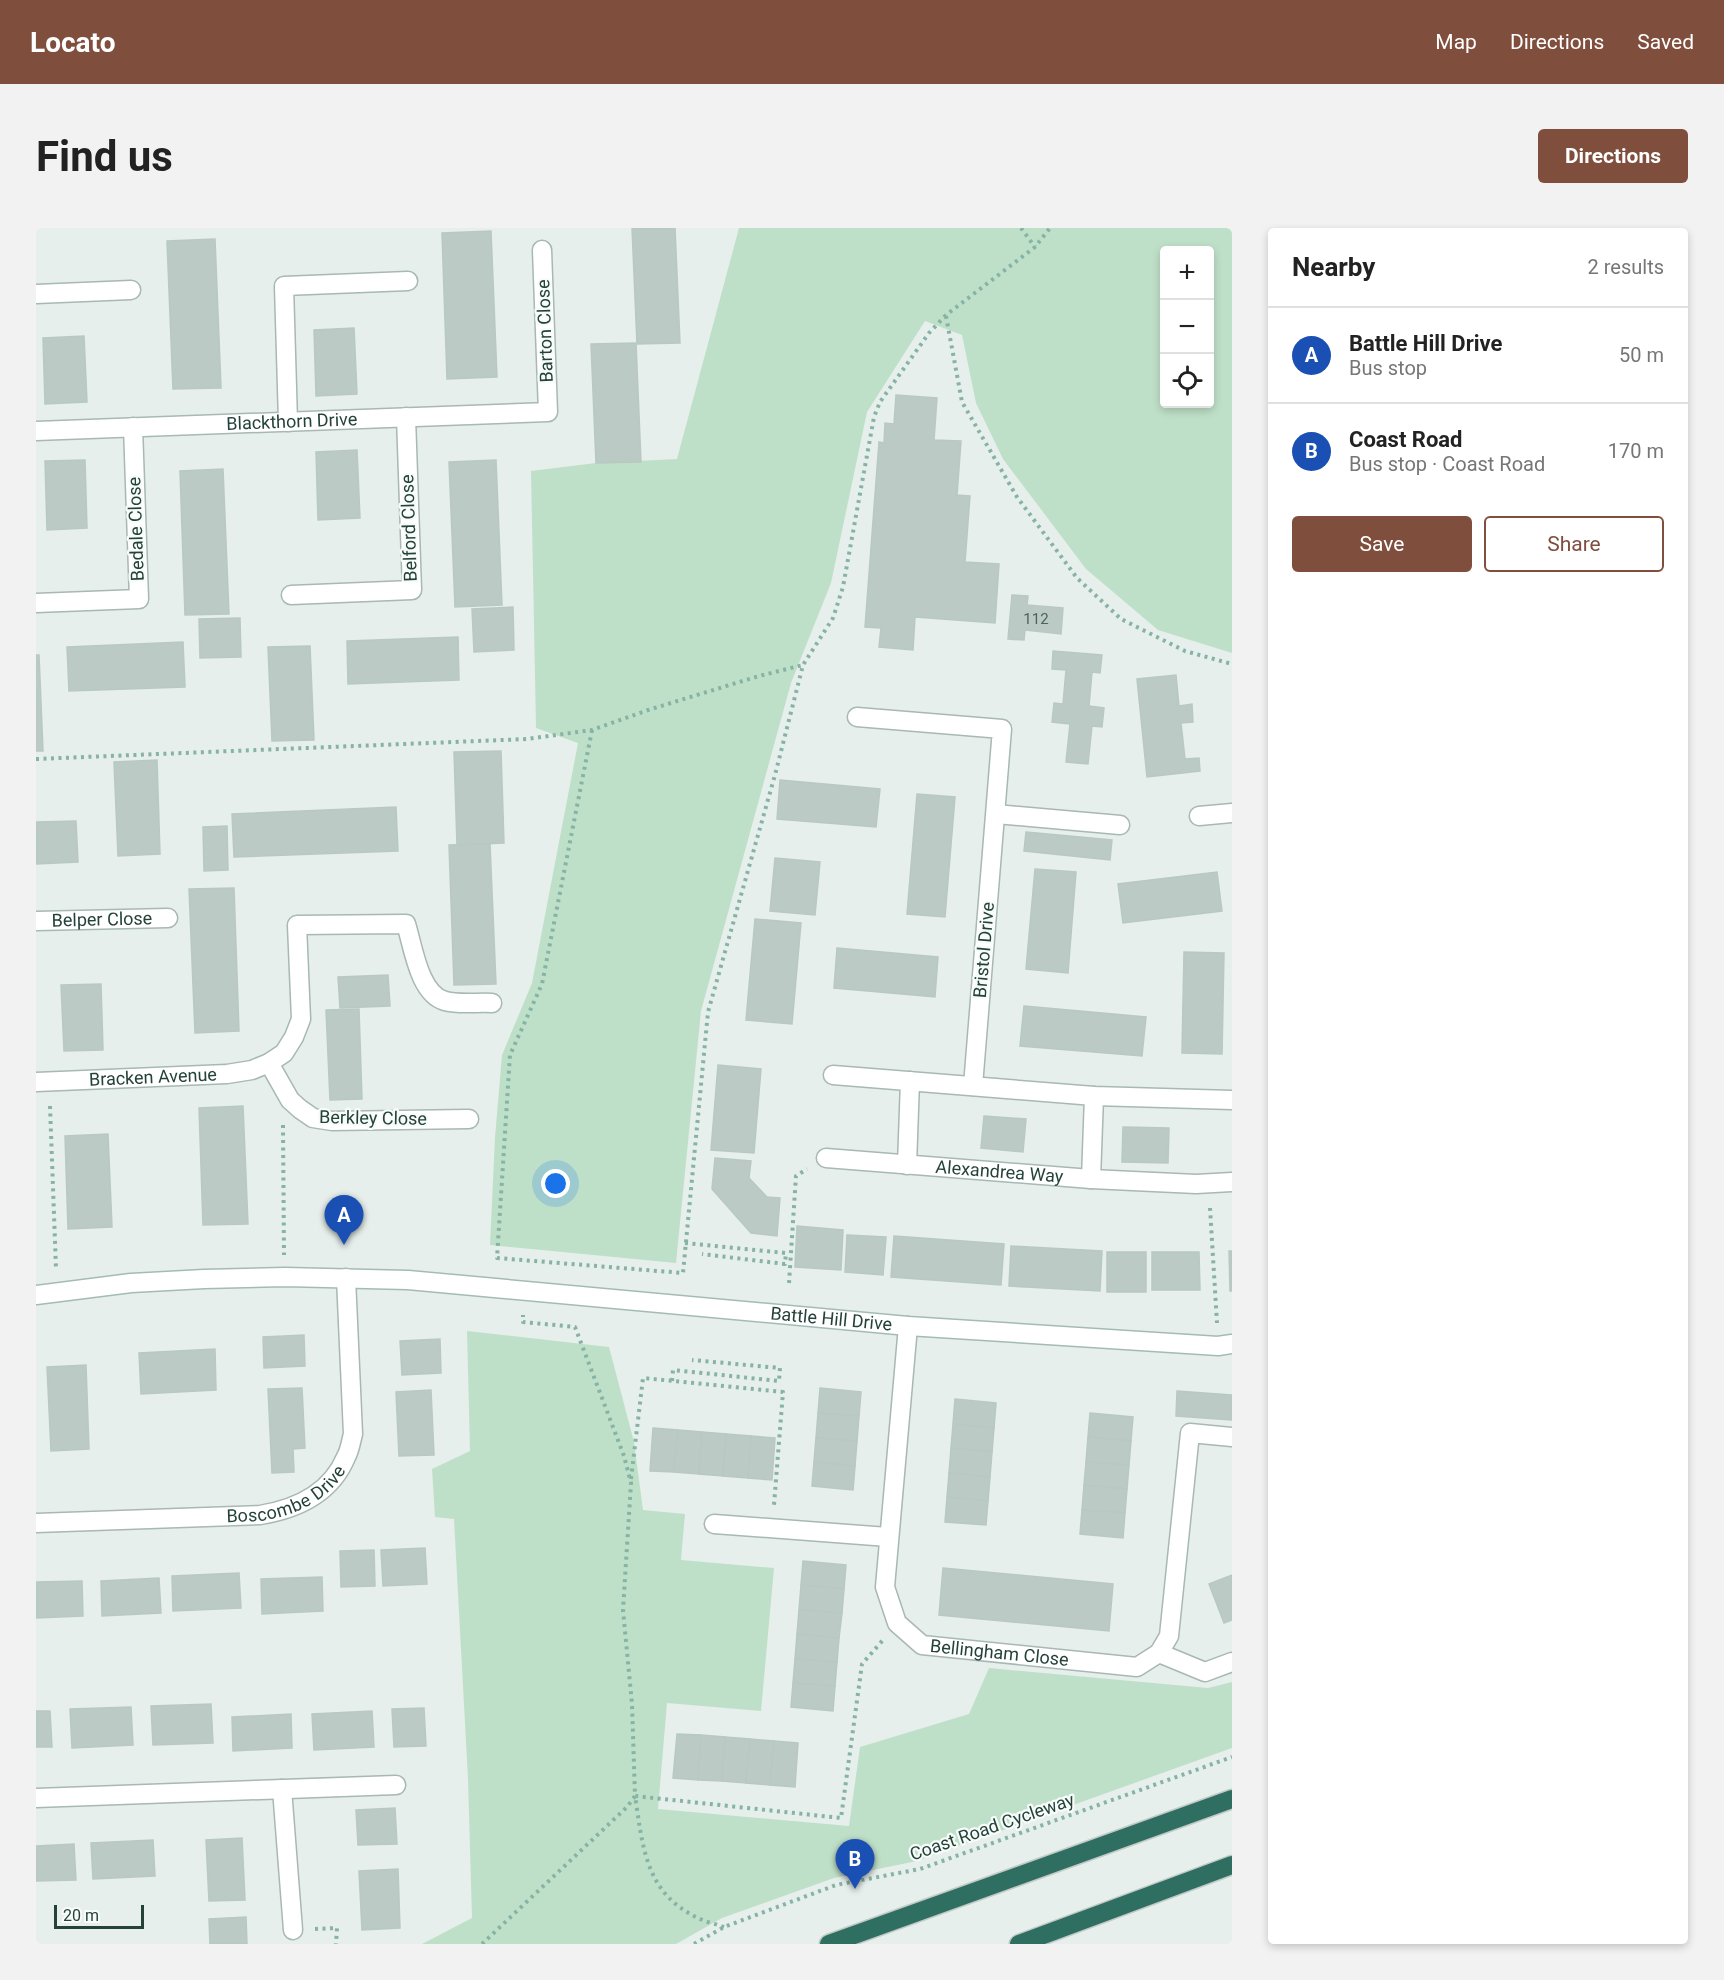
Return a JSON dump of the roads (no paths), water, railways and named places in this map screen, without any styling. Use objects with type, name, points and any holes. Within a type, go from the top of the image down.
[{"type":"highway","points":[[829,1944],[1232,1799]]},
{"type":"highway","points":[[1019,1944],[1232,1865]]},
{"type":"street","name":"Barton Close","points":[[542,250],[548,412]]},
{"type":"street","points":[[288,422],[284,286],[408,281]]},
{"type":"street","points":[[36,294],[131,290]]},
{"type":"street","name":"Blackthorn Drive","points":[[36,431],[548,412]]},
{"type":"street","name":"Belford Close","points":[[291,594],[412,590],[406,417]]},
{"type":"street","name":"Bedale Close","points":[[36,603],[139,599],[133,427]]},
{"type":"street","name":"Bristol Drive","points":[[857,717],[1002,729],[973,1086]]},
{"type":"street","points":[[1199,816],[1232,813]]},
{"type":"street","points":[[996,814],[1120,825]]},
{"type":"street","name":"Belper Close","points":[[36,921],[168,918]]},
{"type":"street","points":[[269,1063],[284,1053],[301,1019],[297,925],[406,924],[420,973],[435,996],[446,1001],[492,1003]]},
{"type":"street","name":"Bracken Avenue","points":[[43,1081],[227,1074],[252,1070],[269,1063]]},
{"type":"street","name":"Berkley Close","points":[[269,1063],[290,1100],[313,1118],[332,1121],[469,1119]]},
{"type":"street","points":[[833,1075],[1094,1096],[1232,1100]]},
{"type":"street","points":[[907,1165],[910,1081]]},
{"type":"street","points":[[1091,1179],[1094,1096]]},
{"type":"street","name":"Alexandrea Way","points":[[826,1158],[1091,1179],[1232,1182]]},
{"type":"street","name":"Battle Hill Drive","points":[[36,1295],[130,1283],[285,1277],[408,1280],[908,1326],[1225,1345]]},
{"type":"street","name":"Boscombe Drive","points":[[36,1523],[260,1515],[282,1511],[320,1492],[335,1476],[346,1457],[353,1434],[346,1278]]},
{"type":"street","points":[[714,1524],[888,1537],[908,1326]]},
{"type":"street","points":[[1232,1437],[1190,1433],[1168,1636],[1159,1653],[1204,1672],[1232,1662]]},
{"type":"street","name":"Bellingham Close","points":[[888,1537],[885,1587],[897,1623],[922,1645],[1137,1667],[1159,1653]]},
{"type":"street","points":[[36,1798],[396,1785]]},
{"type":"street","points":[[282,1790],[293,1930]]},
{"type":"place","name":"Battle Hill Drive","points":[[344,1245]]},
{"type":"place","name":"Coast Road","points":[[855,1889]]}]
